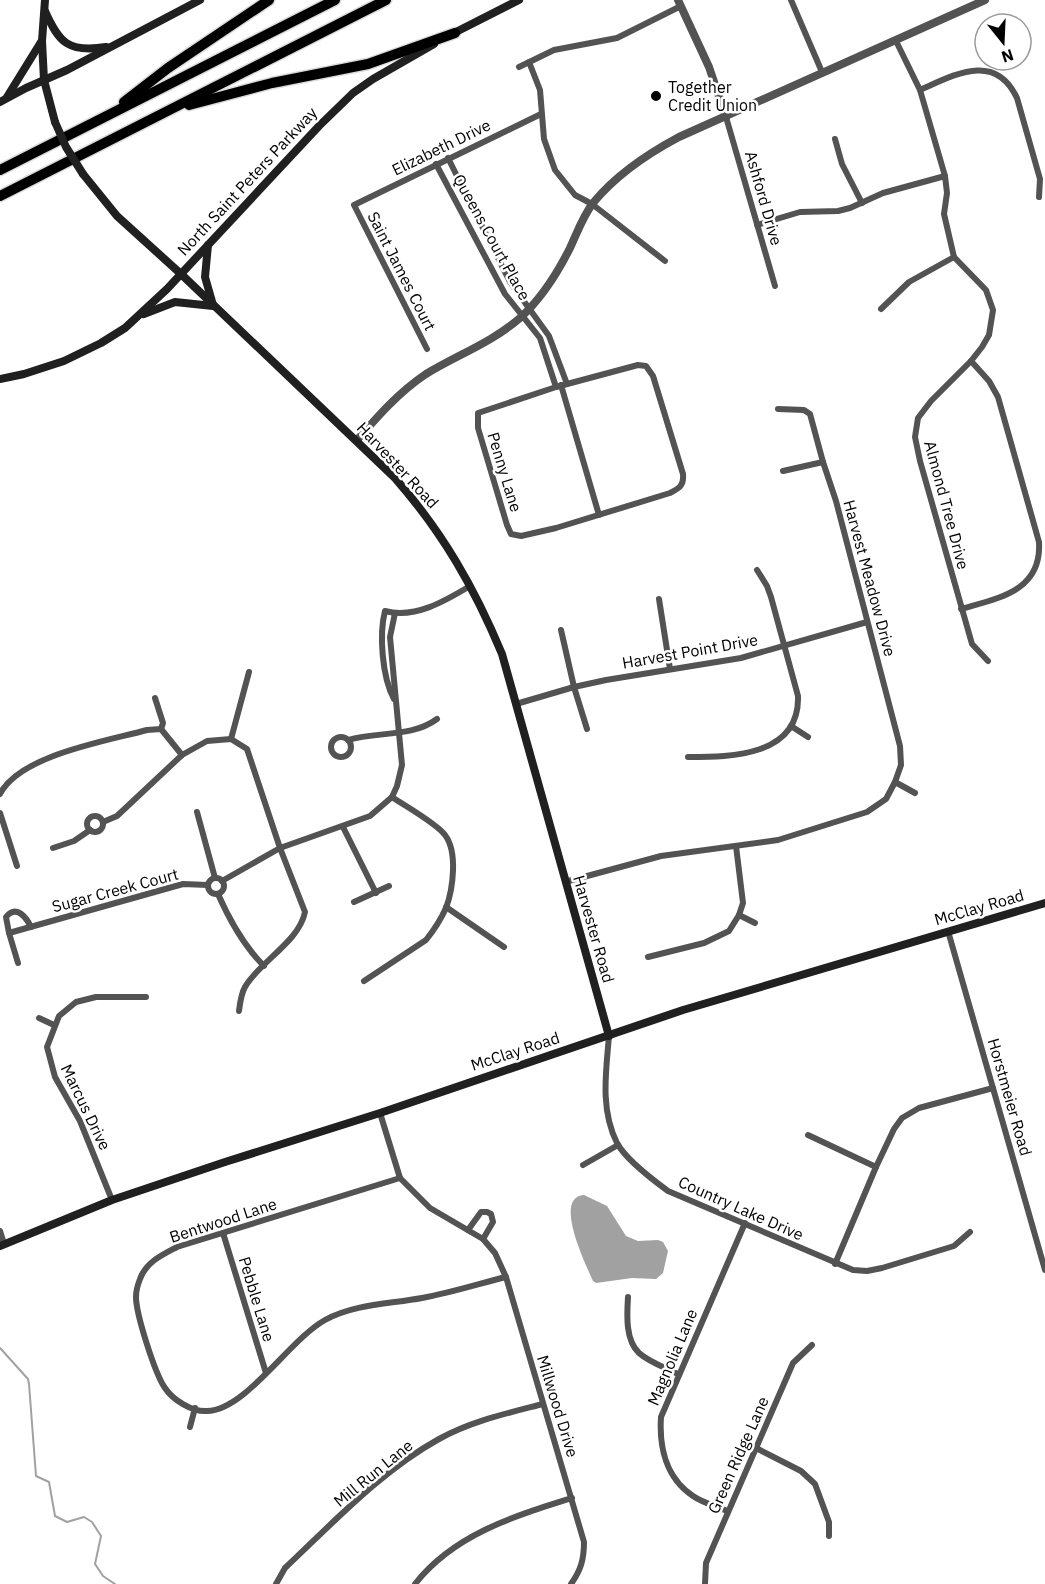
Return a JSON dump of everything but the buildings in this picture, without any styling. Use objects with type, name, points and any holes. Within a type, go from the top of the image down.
[{"type":"highway","points":[[103,118],[168,68],[268,0]]},
{"type":"highway","points":[[0,170],[335,0]]},
{"type":"highway","points":[[0,196],[386,0]]},
{"type":"highway","points":[[166,112],[263,86],[368,64],[455,33]]},
{"type":"main road","points":[[2,101],[200,0]]},
{"type":"main road","name":"North Saint Peters Parkway","points":[[0,379],[41,369],[80,354],[101,343],[141,315],[353,93],[373,79],[455,33],[519,0]]},
{"type":"main road","points":[[44,4],[52,27],[61,39],[71,45],[87,50],[114,45]]},
{"type":"main road","name":"Harvester Road","points":[[44,4],[42,41],[44,80],[55,122],[66,147],[83,174],[117,216],[395,478],[424,511],[470,586],[502,654],[609,1036]]},
{"type":"main road","points":[[2,101],[42,41]]},
{"type":"main road","points":[[141,315],[175,302],[213,306],[206,277],[208,245]]},
{"type":"main road","name":"McClay Road","points":[[2,1245],[112,1200],[381,1113],[683,1010],[1045,903]]},
{"type":"street","points":[[791,0],[822,72]]},
{"type":"street","points":[[357,440],[402,392],[444,363],[484,344],[522,316],[546,289],[559,269],[592,204],[616,180],[649,153],[679,137],[985,0]]},
{"type":"street","points":[[519,67],[554,50],[617,38],[679,3],[710,67],[726,117]]},
{"type":"street","points":[[881,309],[909,282],[954,257],[944,214],[947,193],[945,176],[920,90],[896,41]]},
{"type":"street","points":[[529,62],[540,90],[544,139],[555,170],[575,195],[592,204],[665,261]]},
{"type":"street","points":[[920,90],[965,71],[991,72],[1003,79],[1017,98],[1040,179],[1039,197]]},
{"type":"street","name":"Elizabeth Drive","points":[[354,205],[541,114]]},
{"type":"street","name":"Ashford Drive","points":[[726,117],[775,286]]},
{"type":"street","points":[[835,139],[842,164],[861,203]]},
{"type":"street","name":"Queens Court Place","points":[[448,158],[510,282],[552,342],[562,385]]},
{"type":"street","name":"Queens Court Place","points":[[436,164],[505,294],[540,338],[562,385]]},
{"type":"street","points":[[757,225],[800,212],[838,212],[883,194],[945,176]]},
{"type":"street","name":"Saint James Court","points":[[354,205],[427,349]]},
{"type":"street","name":"Almond Tree Drive","points":[[954,257],[986,290],[993,310],[989,335],[971,361],[931,401],[918,418],[915,437],[972,644],[988,661]]},
{"type":"street","points":[[961,609],[1001,597],[1020,587],[1028,580],[1038,562],[1040,552],[998,397],[989,381],[971,361]]},
{"type":"street","name":"Penny Lane","points":[[646,366],[653,376],[684,481],[676,490],[521,537],[512,534],[507,525],[478,428],[478,413],[562,385],[628,367],[646,366]]},
{"type":"street","points":[[562,385],[599,515]]},
{"type":"street","name":"Harvest Meadow Drive","points":[[565,882],[661,856],[778,840],[867,812],[886,799],[895,782],[901,765],[900,746],[836,501],[822,462],[810,414],[804,410],[778,409]]},
{"type":"street","points":[[783,471],[822,462]]},
{"type":"street","points":[[688,758],[709,757],[772,746],[786,734],[798,707],[798,696],[785,645],[767,586],[757,570]]},
{"type":"street","points":[[395,701],[389,690],[381,639],[385,610],[395,613],[423,609],[470,586]]},
{"type":"street","points":[[659,598],[670,669]]},
{"type":"street","points":[[264,966],[235,926],[218,894],[210,892],[208,885],[210,880],[219,880],[280,848],[370,816],[392,797],[401,774],[402,754],[390,637],[395,613]]},
{"type":"street","name":"Harvest Point Drive","points":[[516,704],[574,687],[741,658],[867,622]]},
{"type":"street","points":[[561,630],[574,687],[587,729]]},
{"type":"street","points":[[231,739],[249,672]]},
{"type":"street","points":[[155,698],[163,723],[161,729]]},
{"type":"street","points":[[348,740],[399,733],[423,727],[437,719]]},
{"type":"street","points":[[791,726],[808,737]]},
{"type":"street","points":[[161,729],[182,755]]},
{"type":"street","points":[[0,794],[6,783],[24,770],[50,757],[147,730],[161,729]]},
{"type":"street","points":[[103,822],[117,816],[182,755],[207,741],[231,739],[247,749],[280,848],[305,912],[304,920],[292,936],[246,986],[239,1011]]},
{"type":"street","points":[[895,782],[915,793]]},
{"type":"street","points":[[364,981],[419,946],[433,931],[446,907],[452,870],[451,851],[447,838],[392,797]]},
{"type":"street","points":[[0,813],[4,837],[16,866]]},
{"type":"street","points":[[197,813],[219,880],[224,887],[218,894]]},
{"type":"street","points":[[92,817],[99,818],[103,822],[99,831],[94,832],[90,830],[87,823],[92,817]]},
{"type":"street","points":[[343,827],[376,892]]},
{"type":"street","points":[[53,848],[74,841],[90,830]]},
{"type":"street","points":[[648,957],[704,944],[729,931],[739,915],[743,895],[736,846]]},
{"type":"street","name":"Sugar Creek Court","points":[[9,933],[183,884],[208,885]]},
{"type":"street","points":[[354,902],[388,886]]},
{"type":"street","points":[[446,907],[504,947]]},
{"type":"street","points":[[18,963],[5,922],[6,917],[15,911],[21,913],[27,918],[31,927]]},
{"type":"street","points":[[739,915],[755,923]]},
{"type":"street","name":"Horstmeier Road","points":[[948,931],[1042,1249],[1045,1270]]},
{"type":"street","points":[[39,1018],[54,1025],[59,1016],[76,1002],[96,997],[146,998]]},
{"type":"street","name":"Marcus Drive","points":[[54,1025],[47,1047],[55,1077],[80,1121],[112,1200]]},
{"type":"street","name":"Country Lake Drive","points":[[609,1036],[606,1111],[618,1144],[645,1174],[668,1191],[853,1270],[867,1271],[882,1268],[954,1246],[970,1232]]},
{"type":"street","points":[[835,1264],[876,1167],[902,1118],[912,1111],[993,1088]]},
{"type":"street","name":"Millwood Drive","points":[[381,1113],[400,1178],[430,1208],[483,1239],[495,1253],[506,1277],[584,1542],[584,1560],[572,1584]]},
{"type":"street","points":[[808,1135],[876,1167]]},
{"type":"street","points":[[584,1165],[618,1144]]},
{"type":"street","name":"Bentwood Lane","points":[[195,1408],[173,1398],[165,1388],[150,1349],[136,1297],[140,1278],[154,1259],[177,1247],[400,1178]]},
{"type":"street","points":[[468,1230],[481,1212],[488,1212],[493,1222],[483,1239]]},
{"type":"street","name":"Magnolia Lane","points":[[727,1511],[695,1497],[681,1487],[675,1479],[660,1440],[661,1417],[745,1223]]},
{"type":"street","points":[[0,1231],[2,1245]]},
{"type":"street","name":"Pebble Lane","points":[[223,1233],[266,1373]]},
{"type":"street","points":[[190,1427],[195,1408],[205,1412],[230,1404],[325,1320],[350,1310],[423,1298],[506,1277]]},
{"type":"street","points":[[628,1297],[627,1318],[633,1345],[640,1354],[678,1374]]},
{"type":"street","name":"Green Ridge Lane","points":[[705,1584],[706,1563],[727,1511],[758,1449],[793,1363],[812,1346]]},
{"type":"street","name":"Mill Run Lane","points":[[276,1584],[285,1568],[376,1483],[408,1458],[441,1438],[484,1420],[543,1404]]},
{"type":"street","points":[[758,1449],[801,1471],[815,1484],[829,1522],[829,1536]]},
{"type":"street","points":[[415,1584],[460,1544],[488,1527],[572,1498]]},
{"type":"shaded area","points":[[584,1195],[607,1206],[626,1236],[638,1241],[663,1242],[668,1251],[663,1273],[656,1279],[632,1278],[596,1283],[593,1281],[574,1234],[571,1219],[571,1207],[575,1199]]},
{"type":"waterway","points":[[0,1348],[28,1379],[36,1476],[49,1482],[55,1516],[67,1522],[84,1517],[92,1522],[101,1536],[95,1564],[103,1576],[115,1584]]},
{"type":"place","name":"Together Credit Union","points":[[656,96]]}]
